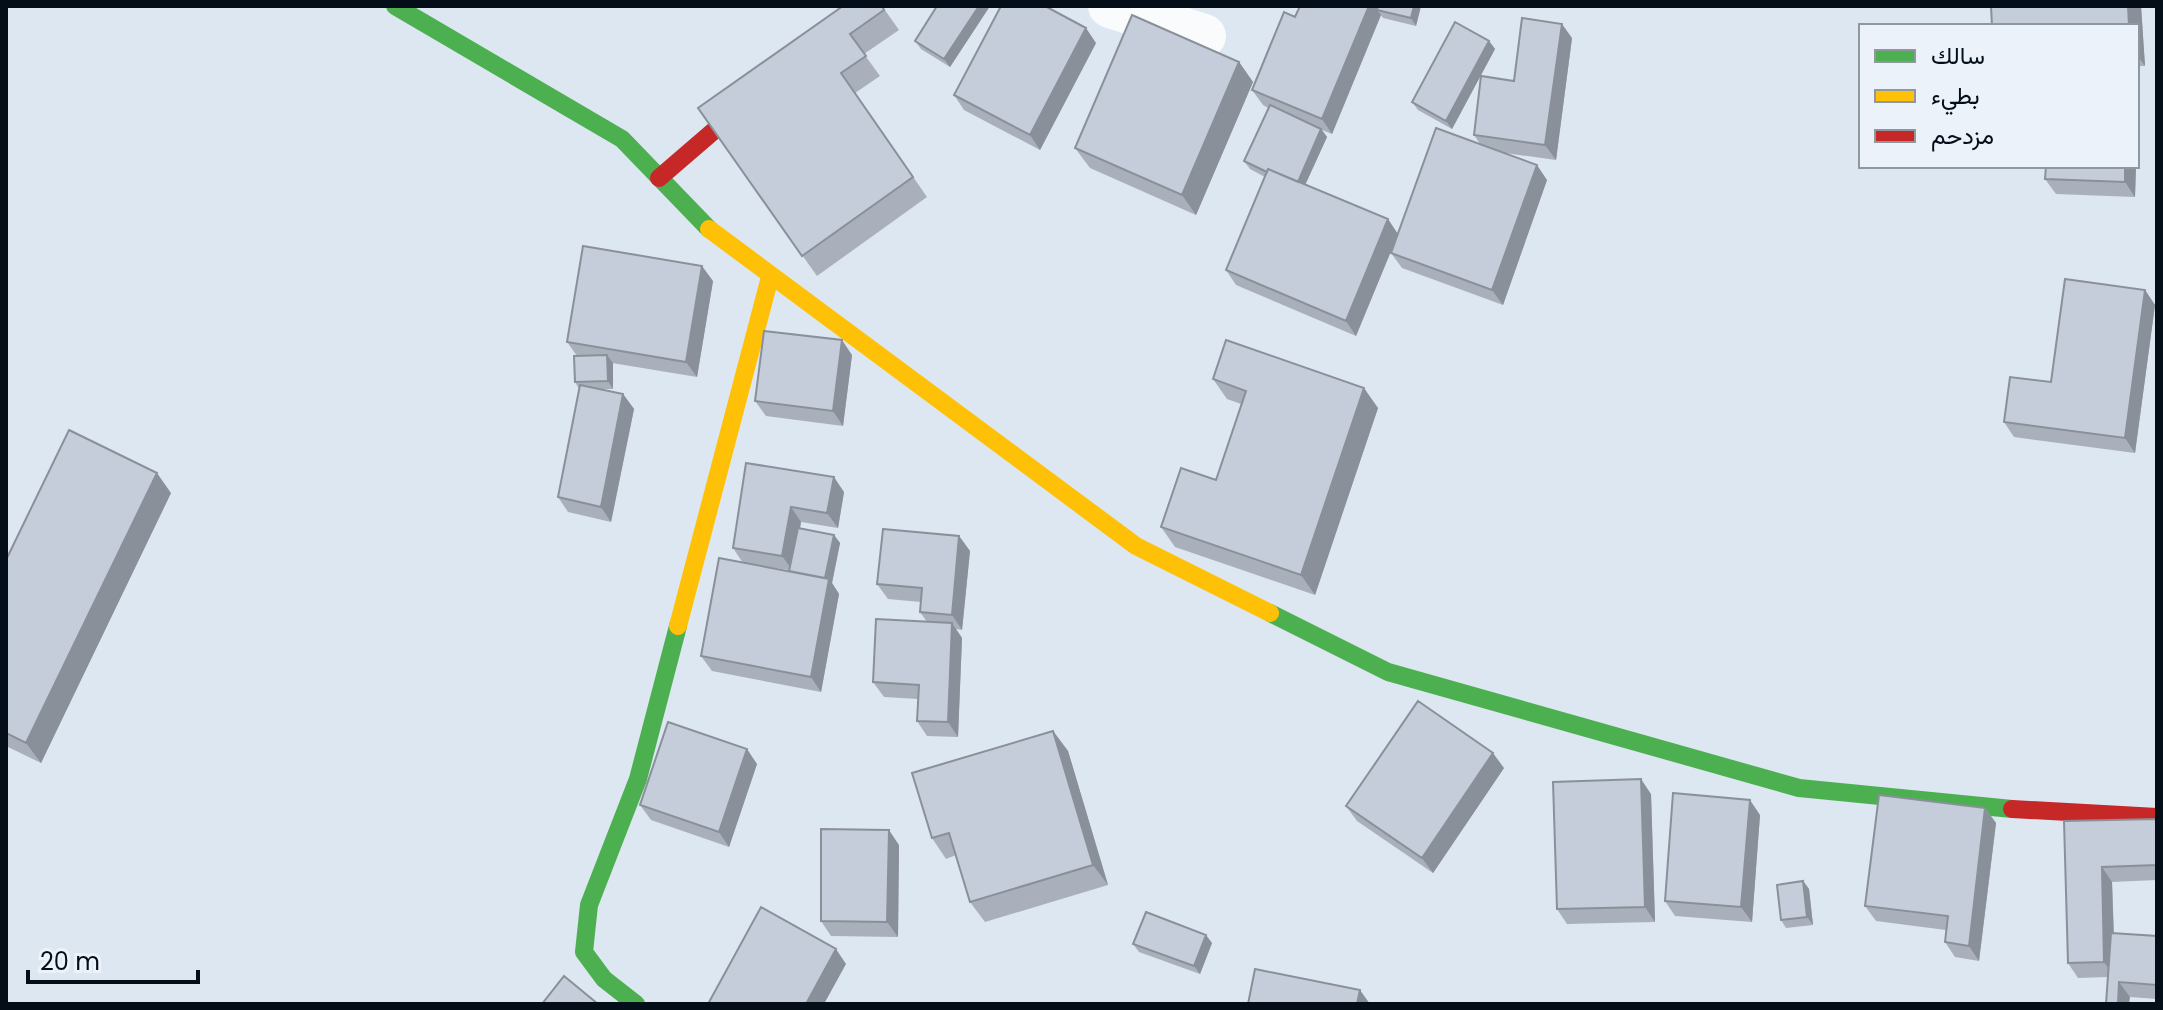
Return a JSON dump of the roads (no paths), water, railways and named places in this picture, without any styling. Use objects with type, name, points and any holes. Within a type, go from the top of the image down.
[{"type":"street","points":[[395,6],[622,139],[703,224],[770,277],[1136,546],[1388,672],[1799,788],[2009,809],[2157,817]]},
{"type":"street","points":[[1110,6],[1204,36]]},
{"type":"street","points":[[659,178],[776,77]]},
{"type":"street","points":[[636,1004],[604,979],[584,952],[589,905],[638,779],[770,277]]}]
